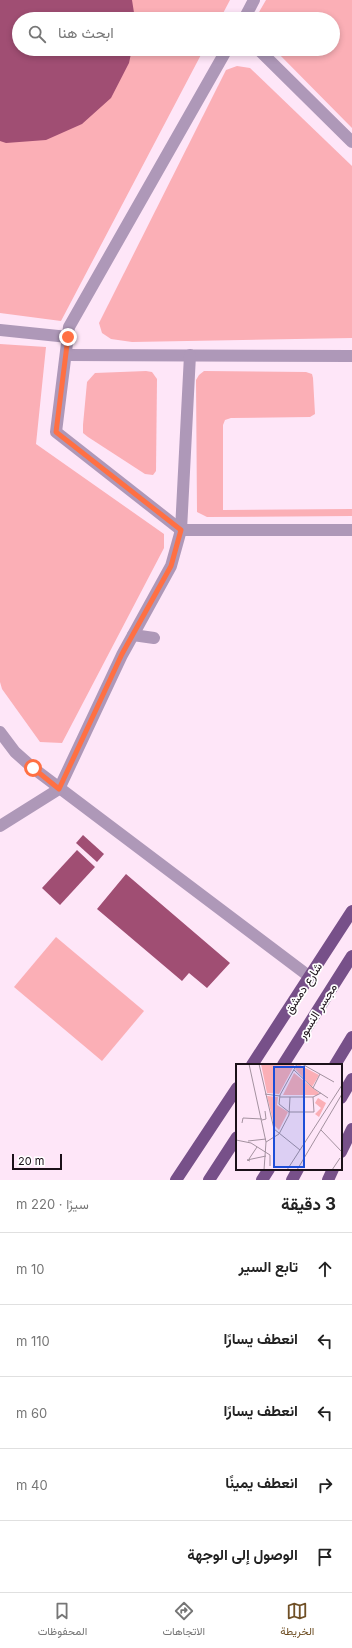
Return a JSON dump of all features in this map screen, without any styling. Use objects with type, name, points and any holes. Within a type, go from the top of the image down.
[{"type":"main road","name":"شارع دمشق","points":[[253,1064],[352,911]]},
{"type":"main road","name":"مجسر النسور","points":[[284,1064],[352,956]]},
{"type":"main road","points":[[336,1064],[352,1037]]},
{"type":"main road","points":[[342,1096],[352,1079]]},
{"type":"main road","points":[[176,1180],[236,1090]]},
{"type":"main road","points":[[342,1150],[352,1129]]},
{"type":"main road","points":[[210,1180],[236,1139]]},
{"type":"main road","points":[[262,1180],[269,1170]]},
{"type":"main road","points":[[292,1180],[297,1170]]},
{"type":"main road","points":[[328,1180],[333,1170]]},
{"type":"lane","points":[[248,12],[254,0]]},
{"type":"lane","points":[[223,56],[69,327],[56,432],[181,530],[352,530]]},
{"type":"lane","points":[[265,56],[352,142]]},
{"type":"lane","points":[[0,330],[68,337]]},
{"type":"lane","points":[[66,355],[352,356]]},
{"type":"lane","points":[[0,826],[59,789],[122,654],[171,566],[181,530],[190,355]]},
{"type":"lane","points":[[133,635],[154,638]]},
{"type":"lane","points":[[0,732],[15,752],[59,789],[310,977]]},
{"type":"shaded area","points":[[0,0],[230,0],[224,12],[12,12],[12,56],[200,56],[61,321],[0,313]]},
{"type":"shaded area","points":[[266,0],[352,0],[352,128],[281,56],[340,56],[340,12],[259,12]]},
{"type":"shaded area","points":[[237,66],[250,68],[352,166],[352,338],[132,342],[111,339],[102,333],[99,323],[226,70]]},
{"type":"shaded area","points":[[0,344],[46,347],[36,444],[164,534],[164,548],[62,743],[40,742],[2,689],[0,682]]},
{"type":"shaded area","points":[[204,371],[306,372],[312,374],[313,378],[315,414],[310,417],[231,418],[225,420],[223,425],[223,510],[352,509],[352,516],[207,517],[197,512],[196,380]]},
{"type":"shaded area","points":[[152,372],[157,379],[156,471],[153,475],[145,474],[83,433],[87,382],[95,373]]},
{"type":"shaded area","points":[[56,937],[144,1011],[102,1061],[14,987]]},
{"type":"building","points":[[0,0],[132,0],[134,12],[12,12],[12,56],[130,56],[129,63],[111,98],[82,124],[46,140],[6,143],[0,141]]},
{"type":"building","points":[[83,835],[104,854],[97,862],[76,843]]},
{"type":"building","points":[[77,850],[95,867],[60,905],[42,888]]},
{"type":"building","points":[[126,874],[230,963],[207,988],[189,973],[182,981],[97,909]]},
{"type":"route","points":[[33,768],[59,789],[122,654],[171,566],[181,530],[56,432],[68,337]]}]
